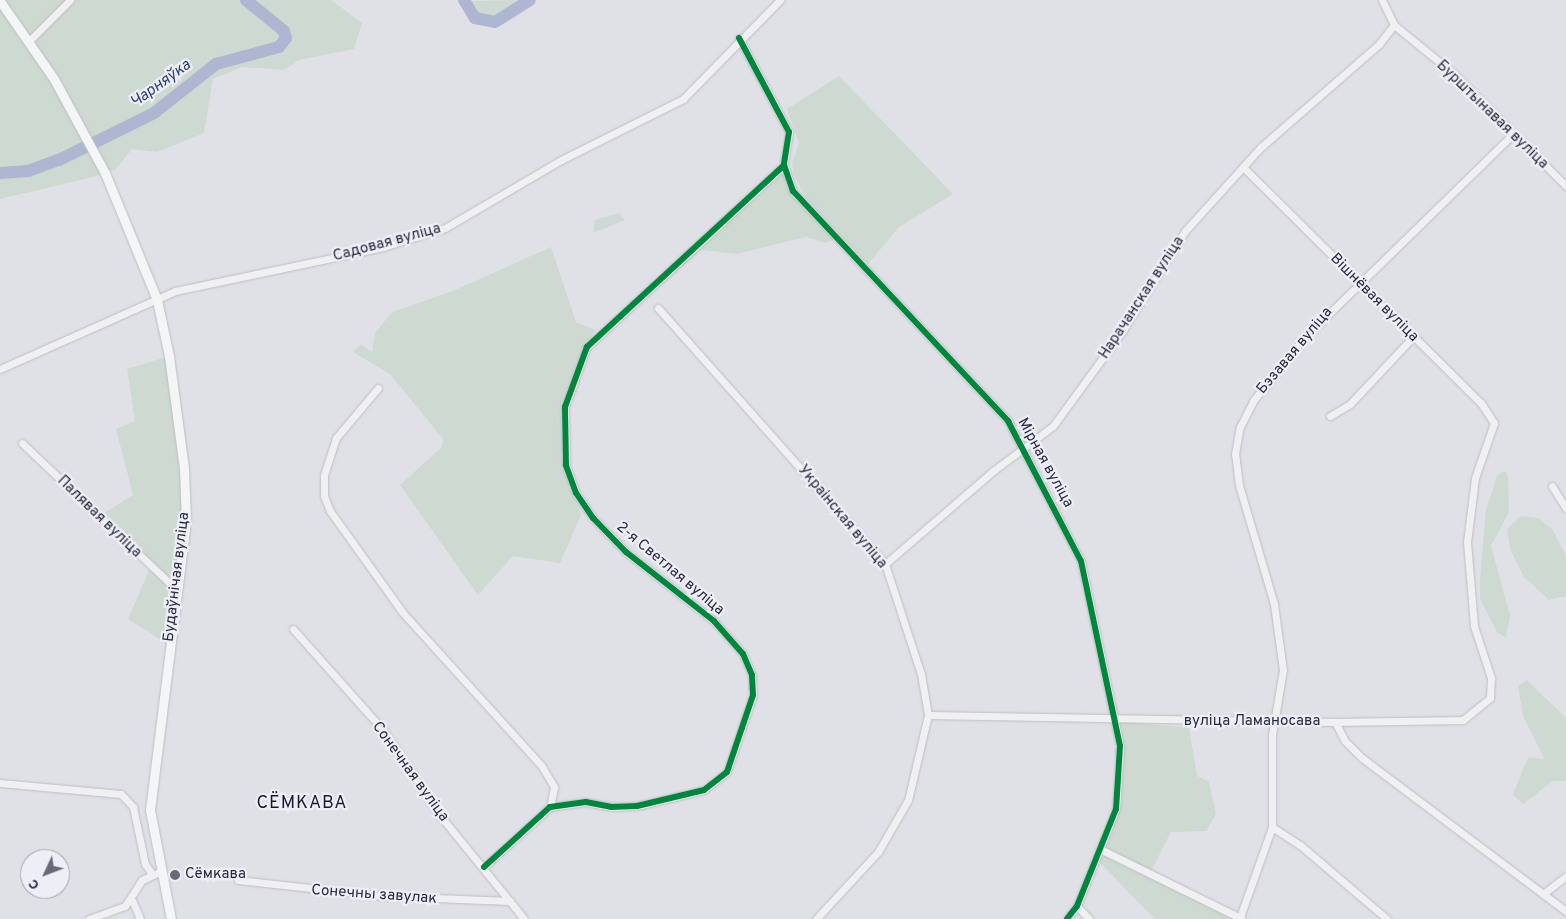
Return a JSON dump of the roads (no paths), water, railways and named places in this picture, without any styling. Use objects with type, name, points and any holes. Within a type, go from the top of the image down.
[{"type":"main road","name":"Будаўнічая вуліца","points":[[0,1],[29,41],[74,111],[105,173],[157,300],[169,356],[186,495],[177,590],[151,788],[155,873],[171,919]]},
{"type":"street","points":[[29,41],[70,0]]},
{"type":"street","name":"Садовая вуліца","points":[[0,369],[157,300],[200,284],[364,251],[445,228],[561,160],[683,99],[739,38],[780,0]]},
{"type":"street","points":[[1382,0],[1394,25]]},
{"type":"street","name":"Бурштынавая вуліца","points":[[1394,25],[1452,73],[1566,186]]},
{"type":"street","name":"Нарачанская вуліца","points":[[885,564],[1053,426],[1123,330],[1185,232],[1242,167],[1318,94],[1379,44],[1394,25]]},
{"type":"street","name":"Мірная вуліца","points":[[739,38],[789,132],[784,165],[788,181],[804,204],[988,396],[1025,449],[1081,561],[1120,746],[1116,809],[1077,906],[1067,919]]},
{"type":"street","name":"Бэзавая вуліца","points":[[1241,918],[1272,827],[1273,725],[1282,685],[1281,638],[1239,485],[1236,441],[1246,414],[1275,372],[1357,281],[1514,133]]},
{"type":"street","name":"2-я Светлая вуліца","points":[[550,807],[586,802],[611,807],[637,806],[714,786],[727,772],[749,718],[752,675],[737,644],[626,552],[593,518],[569,474],[562,434],[565,407],[587,347],[784,165]]},
{"type":"street","name":"Вішнёвая вуліца","points":[[1242,167],[1487,410],[1494,423],[1493,435],[1475,478],[1467,542],[1474,626],[1492,689],[1485,705],[1471,716],[1437,721],[1335,722]]},
{"type":"street","name":"Украінская вуліца","points":[[658,308],[885,564],[909,630],[928,715],[920,757],[898,821],[865,868],[816,919]]},
{"type":"street","points":[[1330,416],[1350,404],[1413,337]]},
{"type":"street","points":[[378,388],[336,438],[324,475],[324,496],[330,512],[403,612],[541,765],[554,787],[550,807],[484,867]]},
{"type":"street","name":"Палявая вуліца","points":[[22,443],[177,590]]},
{"type":"street","points":[[1552,486],[1566,508]]},
{"type":"street","name":"Сонечная вуліца","points":[[293,629],[384,731],[420,789],[524,919]]},
{"type":"street","name":"вуліца Ламаносава","points":[[928,715],[1273,725],[1335,722],[1340,734],[1362,758],[1566,911]]},
{"type":"street","points":[[0,783],[121,794],[134,807],[144,864],[155,873],[138,886],[132,900],[89,919]]},
{"type":"street","points":[[1272,827],[1295,841],[1387,919]]},
{"type":"street","points":[[1100,849],[1241,918]]},
{"type":"street","points":[[1543,894],[1566,876]]},
{"type":"street","name":"Сонечны завулак","points":[[238,880],[384,896],[510,901]]},
{"type":"street","points":[[132,900],[140,919]]},
{"type":"street","points":[[1077,906],[1088,919]]},
{"type":"waterway","name":"Чарняўка","points":[[0,173],[28,171],[59,160],[154,113],[216,64],[279,47],[286,38],[284,31],[246,0]]},
{"type":"waterway","name":"Чарняўка","points":[[464,0],[475,18],[495,22],[530,0]]},
{"type":"place","name":"Сёмкава","points":[[175,875]]},
{"type":"district","name":"СЁМКАВА","points":[[302,804]]}]
